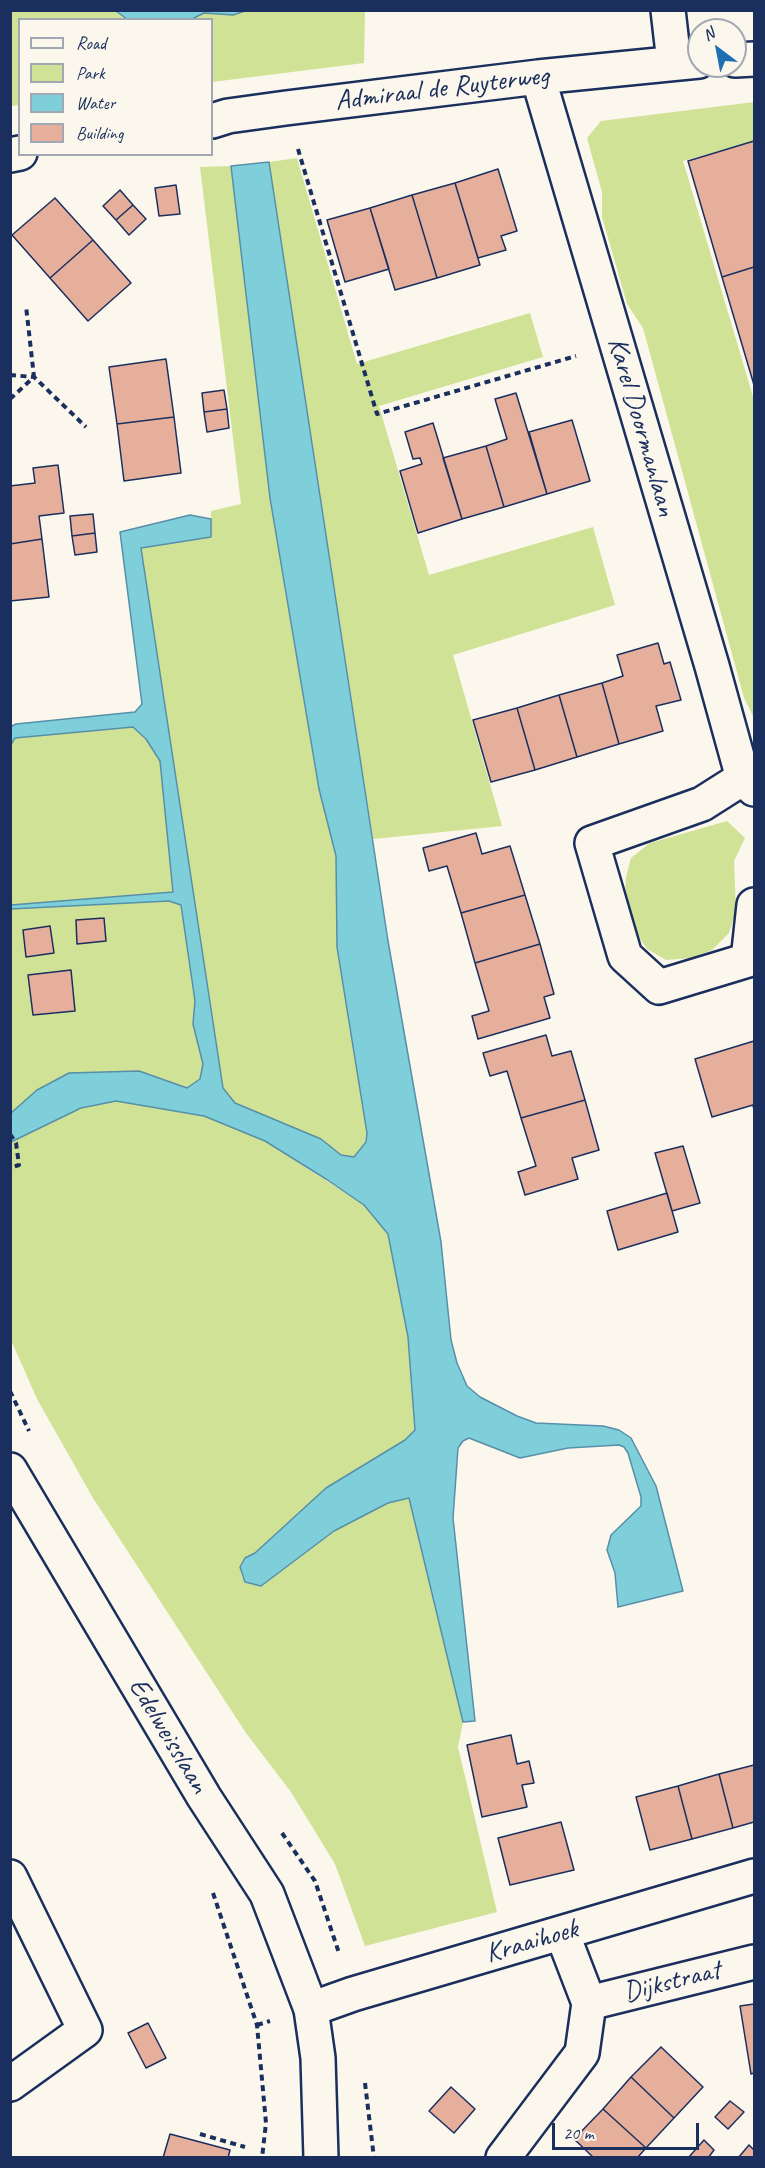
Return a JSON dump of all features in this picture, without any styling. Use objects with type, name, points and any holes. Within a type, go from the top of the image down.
[{"type":"street","name":"Admiraal de Ruyterweg","points":[[213,121],[228,116],[286,108],[538,77],[687,62],[668,10]]},
{"type":"street","name":"Karel Doormanlaan","points":[[538,77],[712,666],[749,783],[702,804],[592,843],[625,956],[659,987],[748,960],[754,905]]},
{"type":"street","name":"Edelweisslaan","points":[[10,1470],[204,1797],[267,1894],[311,2009],[318,2058],[321,2157]]},
{"type":"street","name":"Kraaihoek","points":[[311,2009],[353,1994],[754,1876]]},
{"type":"street","points":[[10,1877],[85,2030],[10,2084]]},
{"type":"street","name":"Dijkstraat","points":[[503,2157],[582,2053],[589,2003],[562,1933]]},
{"type":"street","name":"Dijkstraat","points":[[589,2003],[754,1962]]},
{"type":"path","points":[[286,108],[376,414],[617,344]]},
{"type":"path","points":[[26,306],[34,377]]},
{"type":"path","points":[[10,375],[34,377],[86,427]]},
{"type":"path","points":[[10,399],[34,377]]},
{"type":"path","points":[[10,1134],[16,1143],[19,1165],[10,1168]]},
{"type":"path","points":[[257,2025],[266,2123],[262,2157]]},
{"type":"path","points":[[201,2134],[244,2147]]},
{"type":"green space","points":[[10,11],[365,11],[364,63],[213,82],[213,18],[18,18],[18,105],[11,106]]},
{"type":"green space","points":[[754,102],[754,141],[683,161],[754,400],[754,718],[744,698],[643,328],[627,304],[602,217],[602,192],[587,138],[601,121]]},
{"type":"green space","points":[[297,158],[357,364],[530,313],[543,357],[379,406],[429,575],[593,527],[615,605],[453,655],[502,826],[373,839],[269,162]]},
{"type":"green space","points":[[231,166],[270,498],[319,789],[336,856],[337,947],[367,1133],[365,1142],[354,1157],[341,1155],[321,1139],[235,1103],[223,1088],[141,548],[211,537],[211,511],[241,504],[200,167]]},
{"type":"green space","points":[[133,727],[146,739],[160,761],[173,892],[11,905],[10,745],[15,738]]},
{"type":"green space","points":[[727,821],[745,838],[734,861],[736,911],[729,933],[712,950],[691,958],[666,960],[647,949],[636,933],[625,894],[626,877],[631,858],[650,843]]},
{"type":"green space","points":[[169,901],[181,905],[195,1001],[193,1024],[203,1064],[200,1079],[187,1088],[139,1071],[11,1113],[11,909]]},
{"type":"green space","points":[[116,1101],[204,1116],[265,1141],[364,1205],[388,1234],[408,1337],[415,1430],[405,1440],[255,1553],[245,1558],[240,1567],[242,1577],[261,1586],[334,1531],[388,1503],[410,1498],[463,1722],[458,1747],[497,1912],[365,1946],[335,1864],[291,1792],[246,1733],[93,1498],[37,1399],[11,1340],[10,1142],[81,1108]]},
{"type":"water","points":[[116,11],[245,11],[233,15],[204,13],[194,18],[126,18]]},
{"type":"water","points":[[269,162],[388,941],[441,1242],[451,1340],[457,1363],[467,1386],[480,1397],[517,1416],[536,1423],[603,1426],[619,1430],[631,1438],[656,1486],[683,1591],[618,1607],[615,1573],[607,1550],[611,1535],[641,1506],[641,1497],[628,1453],[624,1447],[619,1445],[568,1448],[520,1458],[469,1438],[463,1441],[458,1448],[453,1518],[475,1721],[463,1722],[409,1498],[388,1503],[334,1531],[261,1586],[245,1582],[240,1567],[245,1558],[255,1553],[326,1488],[405,1440],[415,1430],[408,1337],[388,1234],[364,1205],[326,1179],[265,1141],[204,1116],[116,1101],[81,1108],[11,1142],[11,1113],[37,1090],[69,1073],[139,1071],[187,1088],[200,1079],[203,1064],[193,1024],[195,1001],[181,905],[169,901],[10,909],[11,905],[173,892],[160,761],[146,739],[133,727],[15,738],[11,745],[10,727],[16,724],[135,712],[142,704],[120,532],[190,515],[211,519],[211,537],[141,548],[223,1088],[235,1103],[321,1139],[341,1155],[354,1157],[366,1142],[367,1133],[337,947],[336,856],[319,789],[270,498],[231,166]]},
{"type":"building","points":[[754,141],[754,267],[722,277],[688,161]]},
{"type":"building","points":[[498,169],[517,231],[501,236],[506,250],[478,258],[455,183]]},
{"type":"building","points":[[455,183],[480,265],[437,278],[412,195]]},
{"type":"building","points":[[176,185],[180,214],[159,216],[155,188]]},
{"type":"building","points":[[120,190],[133,205],[116,220],[103,206]]},
{"type":"building","points":[[412,195],[437,278],[395,290],[370,208]]},
{"type":"building","points":[[55,198],[93,240],[50,278],[12,235]]},
{"type":"building","points":[[133,205],[146,219],[129,235],[116,220]]},
{"type":"building","points":[[370,208],[389,269],[345,282],[327,220]]},
{"type":"building","points":[[93,240],[131,283],[88,321],[50,278]]},
{"type":"building","points":[[754,267],[754,385],[722,277]]},
{"type":"building","points":[[166,359],[174,417],[117,424],[109,367]]},
{"type":"building","points":[[224,390],[227,409],[204,412],[202,393]]},
{"type":"building","points":[[516,393],[547,494],[504,507],[486,446],[507,439],[495,399]]},
{"type":"building","points":[[227,409],[229,428],[207,432],[204,412]]},
{"type":"building","points":[[174,417],[181,473],[124,481],[117,424]]},
{"type":"building","points":[[572,420],[590,481],[547,494],[529,432]]},
{"type":"building","points":[[433,423],[462,519],[418,533],[400,471],[422,464],[420,458],[413,459],[405,432]]},
{"type":"building","points":[[486,446],[504,507],[462,519],[443,458]]},
{"type":"building","points":[[58,465],[64,513],[39,516],[42,539],[10,544],[10,486],[35,483],[33,468]]},
{"type":"building","points":[[93,514],[95,533],[72,536],[70,516]]},
{"type":"building","points":[[95,533],[97,552],[75,555],[72,536]]},
{"type":"building","points":[[42,539],[49,597],[10,601],[10,544]]},
{"type":"building","points":[[658,643],[664,664],[670,662],[681,700],[656,706],[663,731],[619,744],[602,683],[623,676],[617,655]]},
{"type":"building","points":[[602,683],[619,744],[577,757],[559,695]]},
{"type":"building","points":[[559,695],[577,757],[535,770],[517,708]]},
{"type":"building","points":[[517,708],[535,770],[491,782],[473,720]]},
{"type":"building","points":[[476,833],[482,854],[510,846],[525,895],[461,913],[447,866],[429,871],[423,848]]},
{"type":"building","points":[[525,895],[540,944],[475,963],[461,913]]},
{"type":"building","points":[[104,918],[106,941],[77,944],[76,920]]},
{"type":"building","points":[[50,926],[54,953],[26,957],[23,930]]},
{"type":"building","points":[[540,944],[554,994],[544,997],[550,1018],[478,1039],[472,1016],[489,1011],[475,963]]},
{"type":"building","points":[[71,970],[75,1011],[33,1015],[28,975]]},
{"type":"building","points":[[546,1035],[552,1056],[571,1051],[585,1100],[521,1118],[507,1071],[490,1076],[483,1053]]},
{"type":"building","points":[[754,1041],[754,1110],[753,1105],[712,1117],[695,1059]]},
{"type":"building","points":[[585,1100],[599,1150],[572,1158],[578,1179],[525,1195],[518,1172],[536,1166],[521,1118]]},
{"type":"building","points":[[683,1146],[700,1203],[672,1211],[655,1153]]},
{"type":"building","points":[[667,1193],[678,1232],[618,1250],[607,1211]]},
{"type":"building","points":[[511,1735],[517,1764],[529,1761],[534,1783],[522,1785],[527,1807],[482,1817],[467,1745]]},
{"type":"building","points":[[754,1765],[754,1822],[733,1828],[719,1774]]},
{"type":"building","points":[[719,1774],[733,1828],[692,1839],[678,1786]]},
{"type":"building","points":[[678,1786],[692,1839],[650,1850],[636,1797]]},
{"type":"building","points":[[561,1822],[574,1870],[510,1885],[498,1838]]},
{"type":"building","points":[[754,2004],[754,2073],[751,2074],[740,2006]]},
{"type":"building","points":[[148,2023],[166,2058],[146,2068],[128,2033]]},
{"type":"building","points":[[661,2047],[703,2087],[674,2118],[631,2077]]},
{"type":"building","points":[[631,2077],[674,2118],[646,2148],[603,2109]]},
{"type":"building","points":[[451,2087],[475,2109],[454,2133],[429,2111]]},
{"type":"building","points":[[730,2101],[744,2112],[728,2129],[715,2117]]},
{"type":"building","points":[[603,2109],[646,2148],[637,2158],[594,2158],[574,2139]]},
{"type":"building","points":[[170,2134],[230,2150],[228,2158],[163,2158]]},
{"type":"building","points":[[704,2140],[714,2150],[708,2158],[688,2158]]},
{"type":"building","points":[[749,2145],[754,2150],[754,2158],[738,2158]]}]
